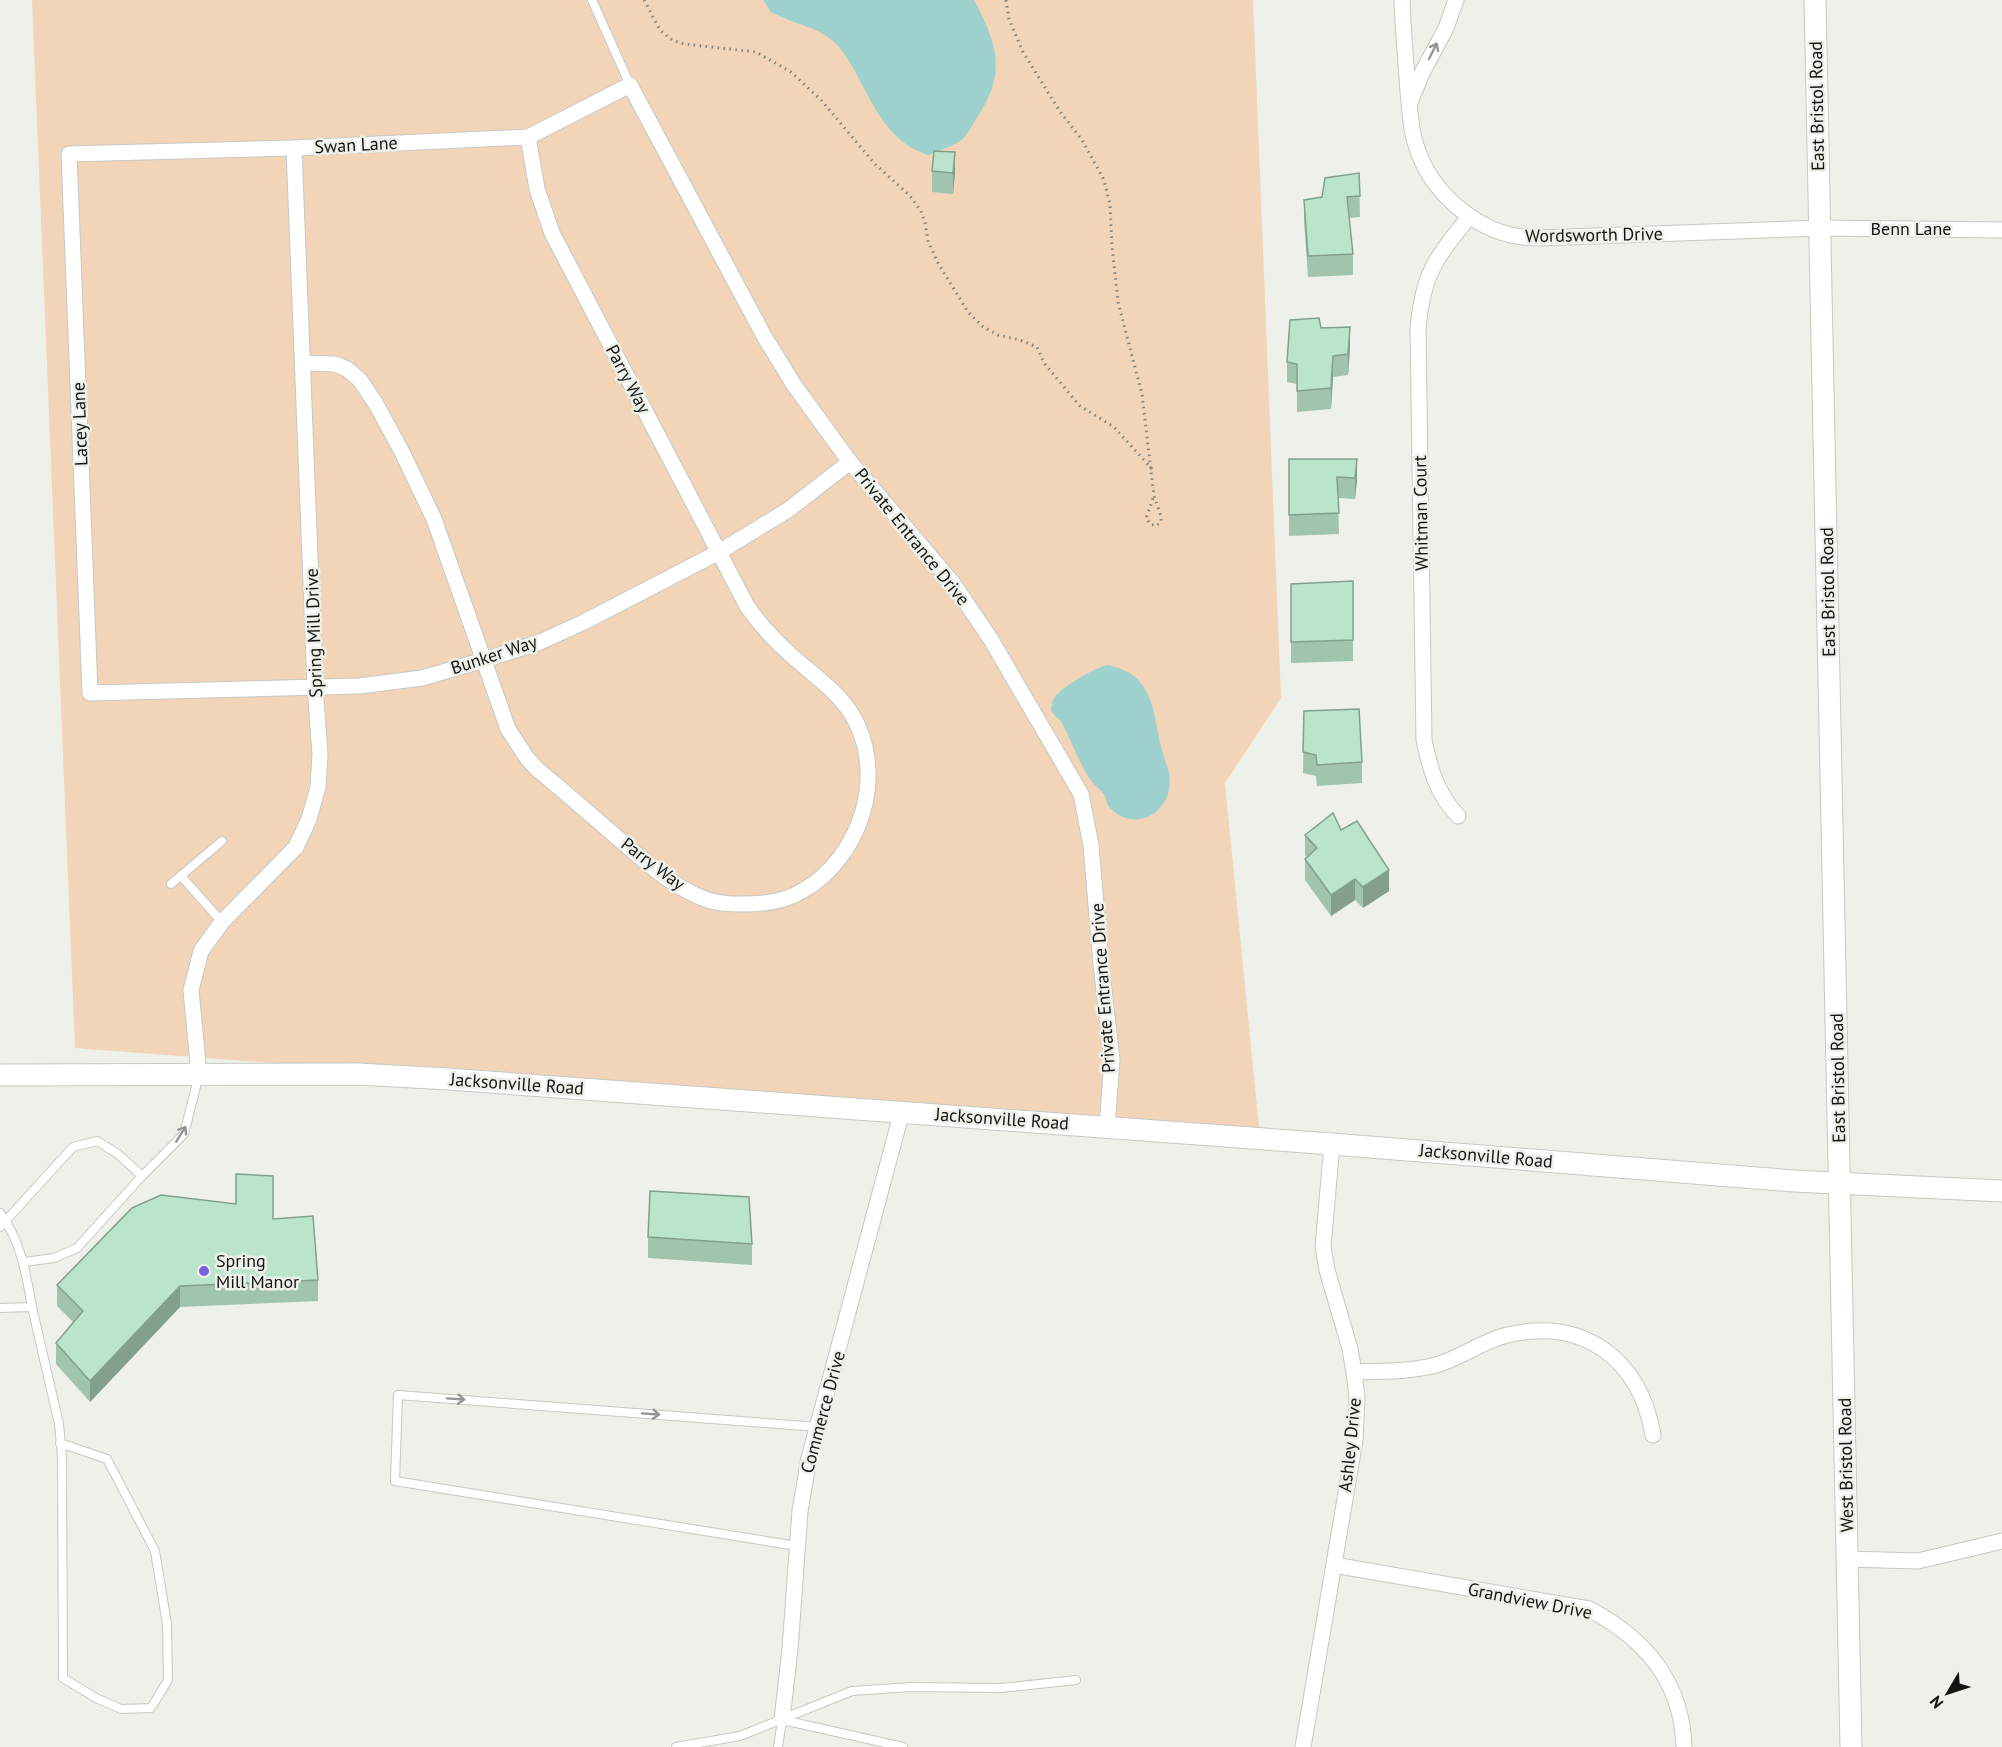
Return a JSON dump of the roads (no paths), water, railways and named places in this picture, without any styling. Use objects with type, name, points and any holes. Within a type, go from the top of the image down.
[{"type":"main road","name":"East Bristol Road","points":[[1815,0],[1841,1183]]},
{"type":"main road","name":"Jacksonville Road","points":[[0,1075],[358,1074],[902,1111],[1794,1181],[2002,1191]]},
{"type":"main road","name":"West Bristol Road","points":[[1841,1183],[1851,1747]]},
{"type":"street","name":"Wordsworth Drive","points":[[1402,0],[1414,140],[1425,167],[1446,195],[1469,217],[1500,231],[1524,238],[1820,228]]},
{"type":"street","name":"Wordsworth Drive","points":[[1410,103],[1422,73],[1446,28],[1456,0]]},
{"type":"street","name":"Swan Lane","points":[[69,154],[294,148],[528,137],[630,85]]},
{"type":"street","name":"Private Entrance Drive","points":[[630,85],[764,336],[794,385],[850,462],[965,600],[990,638],[1081,794],[1091,845],[1112,1060],[1107,1127]]},
{"type":"street","name":"Parry Way","points":[[303,363],[335,364],[347,369],[360,380],[376,404],[434,519],[508,729],[527,759],[642,859],[673,883],[705,900],[729,904],[753,904],[778,900],[801,892],[832,866],[852,841],[861,821],[867,798],[868,774],[863,741],[851,713],[832,690],[765,630],[747,606],[552,233],[537,189],[528,137]]},
{"type":"street","name":"Spring Mill Drive","points":[[199,1074],[191,990],[201,951],[222,921],[296,847],[309,819],[318,787],[320,754],[315,686],[294,148]]},
{"type":"street","name":"Lacey Lane","points":[[69,154],[90,693]]},
{"type":"street","name":"Whitman Court","points":[[1458,816],[1447,804],[1435,783],[1424,740],[1418,328],[1423,291],[1430,271],[1440,253],[1469,217]]},
{"type":"street","name":"Benn Lane","points":[[1820,228],[2002,230]]},
{"type":"street","name":"Bunker Way","points":[[90,693],[359,686],[422,678],[484,660],[540,642],[584,622],[719,552],[788,510],[850,462]]},
{"type":"street","name":"Commerce Drive","points":[[782,1720],[802,1492],[902,1111]]},
{"type":"street","name":"Ashley Drive","points":[[1303,1747],[1355,1440],[1357,1397],[1354,1372],[1350,1349],[1326,1270],[1323,1247],[1332,1144]]},
{"type":"street","points":[[1354,1372],[1416,1369],[1454,1360],[1491,1340],[1510,1334],[1564,1333],[1582,1337],[1603,1349],[1622,1364],[1633,1378],[1642,1398],[1653,1435]]},
{"type":"street","points":[[1847,1559],[1918,1561],[2002,1541]]},
{"type":"street","name":"Grandview Drive","points":[[1334,1565],[1589,1609],[1623,1629],[1637,1641],[1659,1667],[1675,1697],[1680,1712],[1684,1747]]},
{"type":"lane","points":[[592,0],[630,85]]},
{"type":"lane","points":[[171,884],[222,841]]},
{"type":"lane","points":[[181,876],[222,921]]},
{"type":"lane","points":[[24,1262],[54,1258],[77,1248],[142,1176],[184,1134],[199,1074]]},
{"type":"lane","points":[[3,1223],[73,1147],[96,1141],[118,1154],[142,1176]]},
{"type":"lane","points":[[0,1213],[3,1223],[11,1230],[24,1262],[58,1424],[63,1678],[96,1698],[121,1709],[151,1708],[168,1680],[167,1624],[155,1551],[107,1459],[60,1443]]},
{"type":"lane","points":[[0,1308],[32,1307]]},
{"type":"lane","points":[[797,1546],[395,1481],[398,1395],[818,1427]]},
{"type":"lane","points":[[676,1747],[740,1736],[852,1691],[911,1687],[1001,1688],[1076,1680]]},
{"type":"lane","points":[[780,1746],[782,1720]]},
{"type":"lane","points":[[782,1720],[903,1747]]},
{"type":"water","points":[[763,0],[974,0],[993,44],[996,72],[993,86],[963,139],[929,155],[912,148],[886,125],[850,63],[834,42],[814,29],[772,13]]},
{"type":"water","points":[[1107,665],[1123,670],[1134,677],[1143,686],[1153,708],[1170,784],[1166,800],[1153,814],[1145,818],[1127,818],[1118,815],[1109,807],[1104,794],[1091,781],[1078,758],[1061,721],[1051,710],[1053,700],[1069,684]]},
{"type":"place","name":"Spring Mill Manor","points":[[204,1271]]}]
